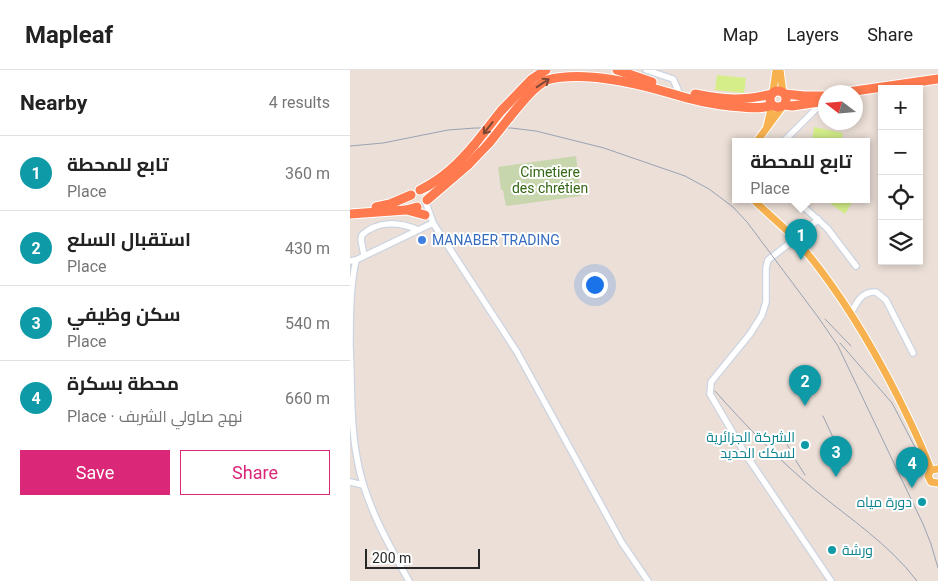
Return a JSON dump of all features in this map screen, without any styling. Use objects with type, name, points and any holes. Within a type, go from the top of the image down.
[{"type":"highway","points":[[350,209],[381,207],[435,183],[475,144],[501,111],[532,79],[546,70]]},
{"type":"highway","points":[[617,70],[678,90],[724,99],[750,98],[778,91],[818,98]]},
{"type":"highway","points":[[350,214],[406,210],[422,204],[469,164],[490,142],[524,100],[547,80],[556,76],[586,72],[610,76],[706,102],[741,107],[766,107],[772,105],[778,108],[818,100]]},
{"type":"highway","points":[[863,90],[938,79]]},
{"type":"highway","points":[[923,86],[938,84]]},
{"type":"highway","points":[[772,105],[770,98],[773,93]]},
{"type":"highway","points":[[784,93],[787,98],[784,106]]},
{"type":"highway","points":[[863,95],[878,93]]},
{"type":"highway","points":[[420,190],[426,193],[422,204]]},
{"type":"highway","points":[[411,195],[410,201],[422,204]]},
{"type":"highway","points":[[406,210],[430,220]]},
{"type":"main road","points":[[773,93],[776,70]]},
{"type":"main road","points":[[780,70],[784,93]]},
{"type":"main road","points":[[767,128],[772,105]]},
{"type":"main road","points":[[760,138],[784,106]]},
{"type":"main road","points":[[757,203],[796,240],[873,347],[935,470],[928,474],[928,478],[930,482],[938,484]]},
{"type":"street","points":[[646,70],[673,79],[678,90]]},
{"type":"street","points":[[787,138],[818,106]]},
{"type":"street","points":[[800,203],[818,219],[856,266]]},
{"type":"street","points":[[422,204],[430,220],[517,352],[622,544],[648,581]]},
{"type":"street","points":[[818,219],[796,240],[768,260],[766,268],[766,302],[762,315],[750,334],[712,382],[710,394],[746,454],[832,581]]},
{"type":"street","points":[[409,581],[390,548],[363,485],[356,457],[350,346],[350,286],[353,260],[418,230],[430,220]]},
{"type":"street","points":[[364,255],[361,240],[362,234],[377,226],[401,224],[418,230]]},
{"type":"street","points":[[850,313],[866,293],[876,292],[886,300],[913,353]]},
{"type":"street","points":[[350,482],[363,485]]},
{"type":"green space","points":[[717,75],[746,78],[744,93],[715,90]]},
{"type":"green space","points":[[814,127],[818,128],[818,130],[843,133],[842,138],[812,138]]},
{"type":"green space","name":"Cimetiere des chrétien","points":[[576,156],[581,196],[506,206],[503,190],[501,190],[498,167]]},
{"type":"green space","points":[[830,203],[851,203],[845,214]]},
{"type":"railway","points":[[350,146],[383,143],[448,130],[511,128],[536,131],[604,148],[685,176],[709,189],[733,207],[747,222],[838,346],[923,524],[938,568]]},
{"type":"railway","points":[[825,319],[851,346]]},
{"type":"railway","points":[[840,343],[892,403],[917,451]]},
{"type":"railway","points":[[715,391],[789,467],[869,532],[894,555],[917,581]]},
{"type":"railway","points":[[823,416],[838,448],[843,466]]},
{"type":"railway","points":[[782,434],[805,475]]},
{"type":"place","name":"MANABER TRADING","points":[[422,240]]},
{"type":"place","name":"تابع للمحطة","points":[[801,260]]},
{"type":"place","name":"استقبال السلع","points":[[805,406]]},
{"type":"place","name":"الشركة الجزائرية لسكك الحديد","points":[[805,445]]},
{"type":"place","name":"سكن وظيفي","points":[[836,477]]},
{"type":"place","name":"محطة بسكرة","points":[[912,488]]},
{"type":"place","name":"دورة مياه","points":[[922,502]]},
{"type":"place","name":"ورشة","points":[[832,550]]}]
